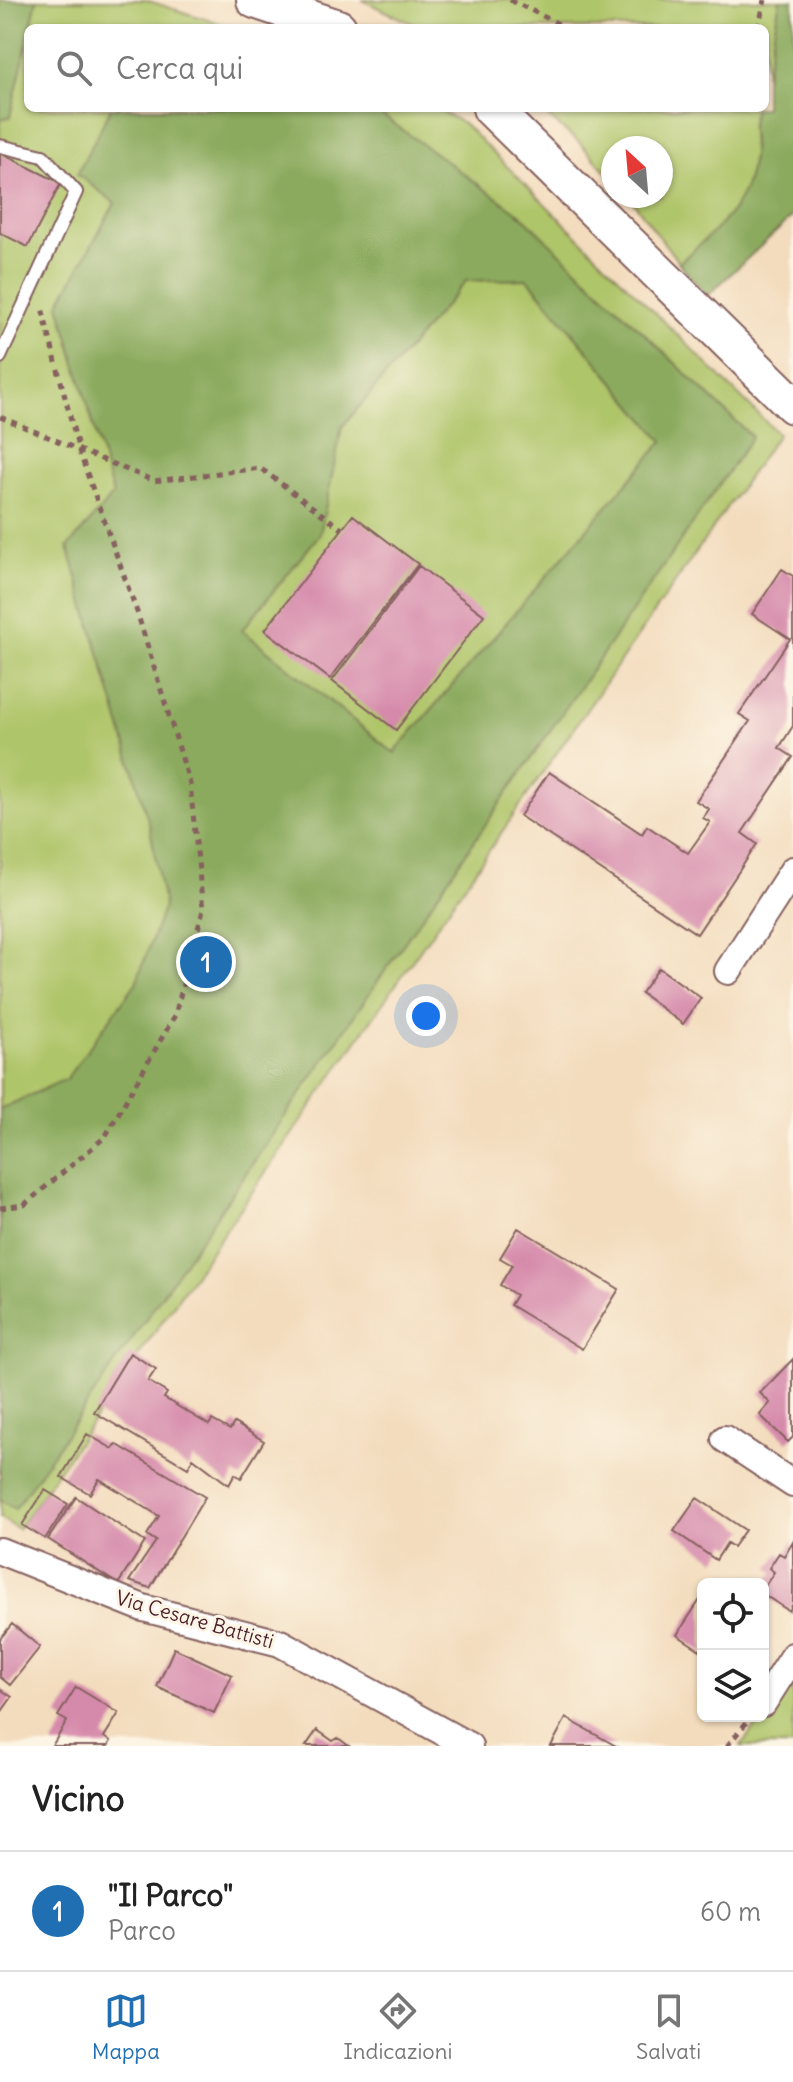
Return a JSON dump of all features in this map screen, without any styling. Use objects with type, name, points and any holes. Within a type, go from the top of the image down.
[{"type":"main road","points":[[255,0],[326,24]]},
{"type":"main road","points":[[495,112],[793,405]]},
{"type":"street","points":[[728,971],[793,870]]},
{"type":"street","points":[[725,1439],[793,1484]]},
{"type":"street","name":"Via Cesare Battisti","points":[[2,1556],[143,1608],[280,1643],[468,1746]]},
{"type":"street","points":[[769,1694],[793,1656]]},
{"type":"lane","points":[[0,146],[43,156],[76,192],[0,357]]},
{"type":"path","points":[[510,0],[559,24]]},
{"type":"path","points":[[759,24],[765,0]]},
{"type":"path","points":[[0,1208],[24,1205],[105,1137],[175,1015],[203,910],[190,784],[137,612],[79,451],[35,280]]},
{"type":"path","points":[[0,417],[154,481],[260,468],[342,529]]},
{"type":"path","points":[[727,1746],[747,1722]]},
{"type":"green space","points":[[0,0],[146,0],[221,24],[24,24],[24,112],[442,112],[464,124],[778,434],[18,1529],[0,1518]]},
{"type":"green space","points":[[0,0],[37,0],[31,24],[24,24],[24,56],[10,117],[0,119]]},
{"type":"green space","points":[[362,0],[780,0],[769,59],[769,24],[413,24]]},
{"type":"green space","points":[[780,0],[793,0],[793,216],[707,296],[679,263],[717,229],[744,191],[752,157],[753,114],[769,112],[769,59]]},
{"type":"green space","points":[[109,112],[378,112],[521,215],[752,437],[15,1509],[0,1500],[0,1109],[66,1079],[136,983],[164,906],[150,827],[68,547],[113,495],[59,304],[115,203],[77,174]],"holes":[[[528,279],[663,441],[394,753],[242,630],[320,534],[342,427],[466,281]]]},
{"type":"green space","points":[[542,112],[754,112],[752,157],[744,191],[717,229],[679,263],[638,208],[673,208],[673,136],[601,136],[601,166],[580,143]]},
{"type":"green space","points":[[793,1673],[793,1746],[741,1746],[758,1722],[769,1722],[769,1707]]},
{"type":"building","points":[[0,153],[61,183],[28,247],[0,233]]},
{"type":"building","points":[[353,515],[418,564],[330,679],[265,630]]},
{"type":"building","points":[[419,566],[484,615],[396,730],[332,681]]},
{"type":"building","points":[[782,569],[793,576],[793,726],[779,748],[793,757],[742,833],[757,844],[697,934],[520,816],[549,772],[642,834],[647,826],[688,853],[710,822],[703,818],[709,809],[696,801],[750,721],[739,714],[790,639],[752,614]]},
{"type":"building","points":[[659,968],[701,998],[683,1024],[641,993]]},
{"type":"building","points":[[518,1228],[619,1289],[582,1349],[510,1305],[516,1295],[500,1285],[512,1265],[500,1258]]},
{"type":"building","points":[[130,1353],[156,1369],[148,1381],[167,1393],[164,1398],[209,1425],[212,1420],[230,1430],[234,1423],[264,1441],[241,1478],[235,1474],[229,1485],[193,1458],[188,1468],[94,1412]]},
{"type":"building","points":[[793,1359],[793,1437],[788,1442],[760,1415],[770,1403],[760,1393]]},
{"type":"building","points":[[87,1434],[113,1449],[116,1444],[205,1497],[150,1588],[129,1581],[156,1541],[147,1535],[159,1516],[99,1479],[90,1494],[61,1477]]},
{"type":"building","points":[[45,1490],[68,1504],[45,1539],[22,1525]]},
{"type":"building","points":[[76,1497],[145,1542],[118,1584],[48,1539]]},
{"type":"building","points":[[697,1498],[745,1530],[733,1547],[727,1543],[716,1560],[674,1531]]},
{"type":"building","points":[[793,1541],[793,1604],[789,1611],[769,1598],[769,1580],[774,1572],[769,1568],[779,1553],[784,1556]]},
{"type":"building","points":[[697,1604],[697,1648],[677,1635]]},
{"type":"building","points":[[12,1624],[40,1647],[10,1685],[0,1677],[0,1639]]},
{"type":"building","points":[[174,1648],[232,1675],[214,1713],[157,1687]]},
{"type":"building","points":[[76,1687],[119,1713],[104,1737],[111,1741],[108,1746],[52,1746],[67,1721],[58,1716]]},
{"type":"building","points":[[0,1689],[12,1697],[0,1714]]},
{"type":"building","points":[[566,1718],[616,1746],[551,1746]]},
{"type":"building","points":[[317,1730],[333,1741],[338,1738],[349,1746],[306,1746]]},
{"type":"place","name":"\"Il Parco\"","points":[[206,962]]}]
